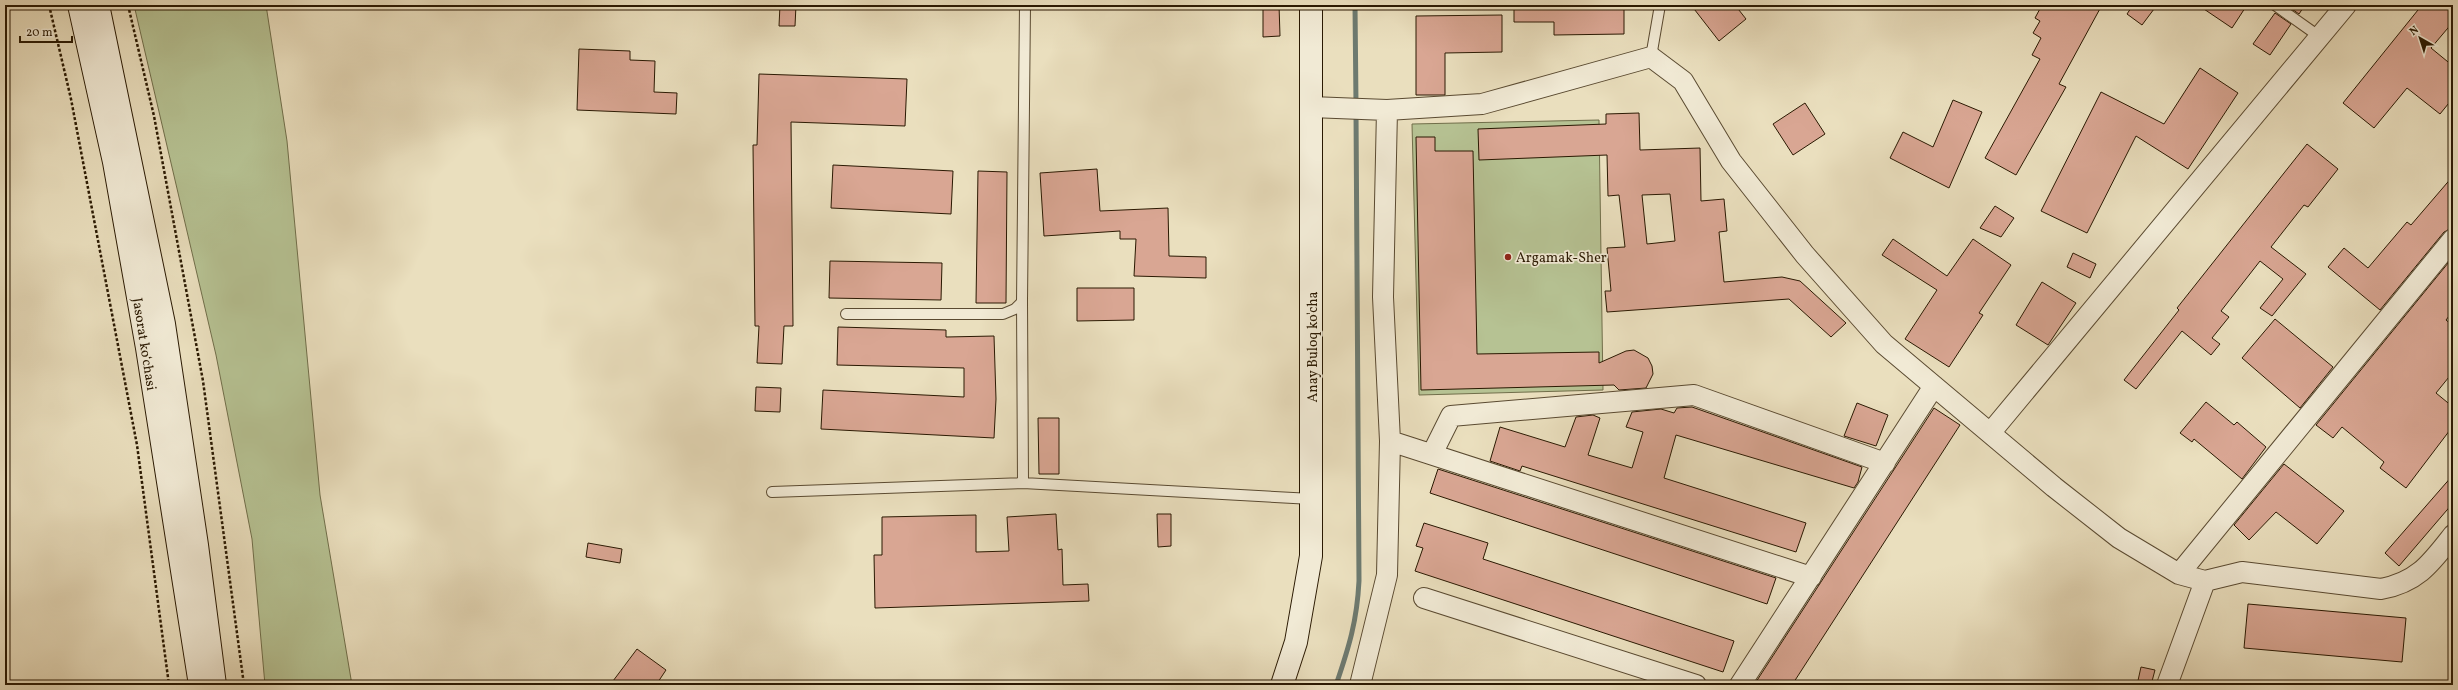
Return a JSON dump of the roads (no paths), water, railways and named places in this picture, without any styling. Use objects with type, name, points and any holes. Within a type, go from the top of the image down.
[{"type":"main road","name":"Jasorat koʻchasi","points":[[78,5],[114,162],[147,348],[200,685]]},
{"type":"main road","name":"Jasorat koʻchasi","points":[[98,5],[164,324],[197,545],[215,685]]},
{"type":"main road","name":"Anay Buloq ko'cha","points":[[1282,685],[1296,642],[1310,556],[1312,499],[1311,5]]},
{"type":"street","points":[[1990,432],[2346,5]]},
{"type":"street","points":[[1311,107],[1387,110],[1482,104],[1651,57],[1683,81],[1730,161],[1805,255],[1884,344],[2054,487],[2119,538],[2179,574],[2205,581],[2242,572],[2381,589],[2395,586],[2420,573],[2453,535]]},
{"type":"street","points":[[1360,685],[1387,575],[1390,441],[1383,297],[1387,110]]},
{"type":"street","points":[[2179,574],[2453,238]]},
{"type":"street","points":[[1740,685],[1934,386]]},
{"type":"street","points":[[1432,454],[1451,416],[1694,395],[1885,463]]},
{"type":"street","points":[[1390,441],[1811,577]]},
{"type":"street","points":[[2167,685],[2205,581]]},
{"type":"street","points":[[1424,598],[1696,685]]},
{"type":"lane","points":[[1023,483],[1022,302],[1025,5]]},
{"type":"lane","points":[[1651,57],[1660,5]]},
{"type":"lane","points":[[2275,5],[2320,37]]},
{"type":"lane","points":[[846,314],[1003,314],[1015,309],[1022,302]]},
{"type":"lane","points":[[772,492],[1023,483],[1312,499]]},
{"type":"waterway","points":[[1355,5],[1356,104]]},
{"type":"waterway","points":[[1336,685],[1352,634],[1359,581],[1356,112]]},
{"type":"place","name":"Argamak-Sher","points":[[1508,257]]}]
